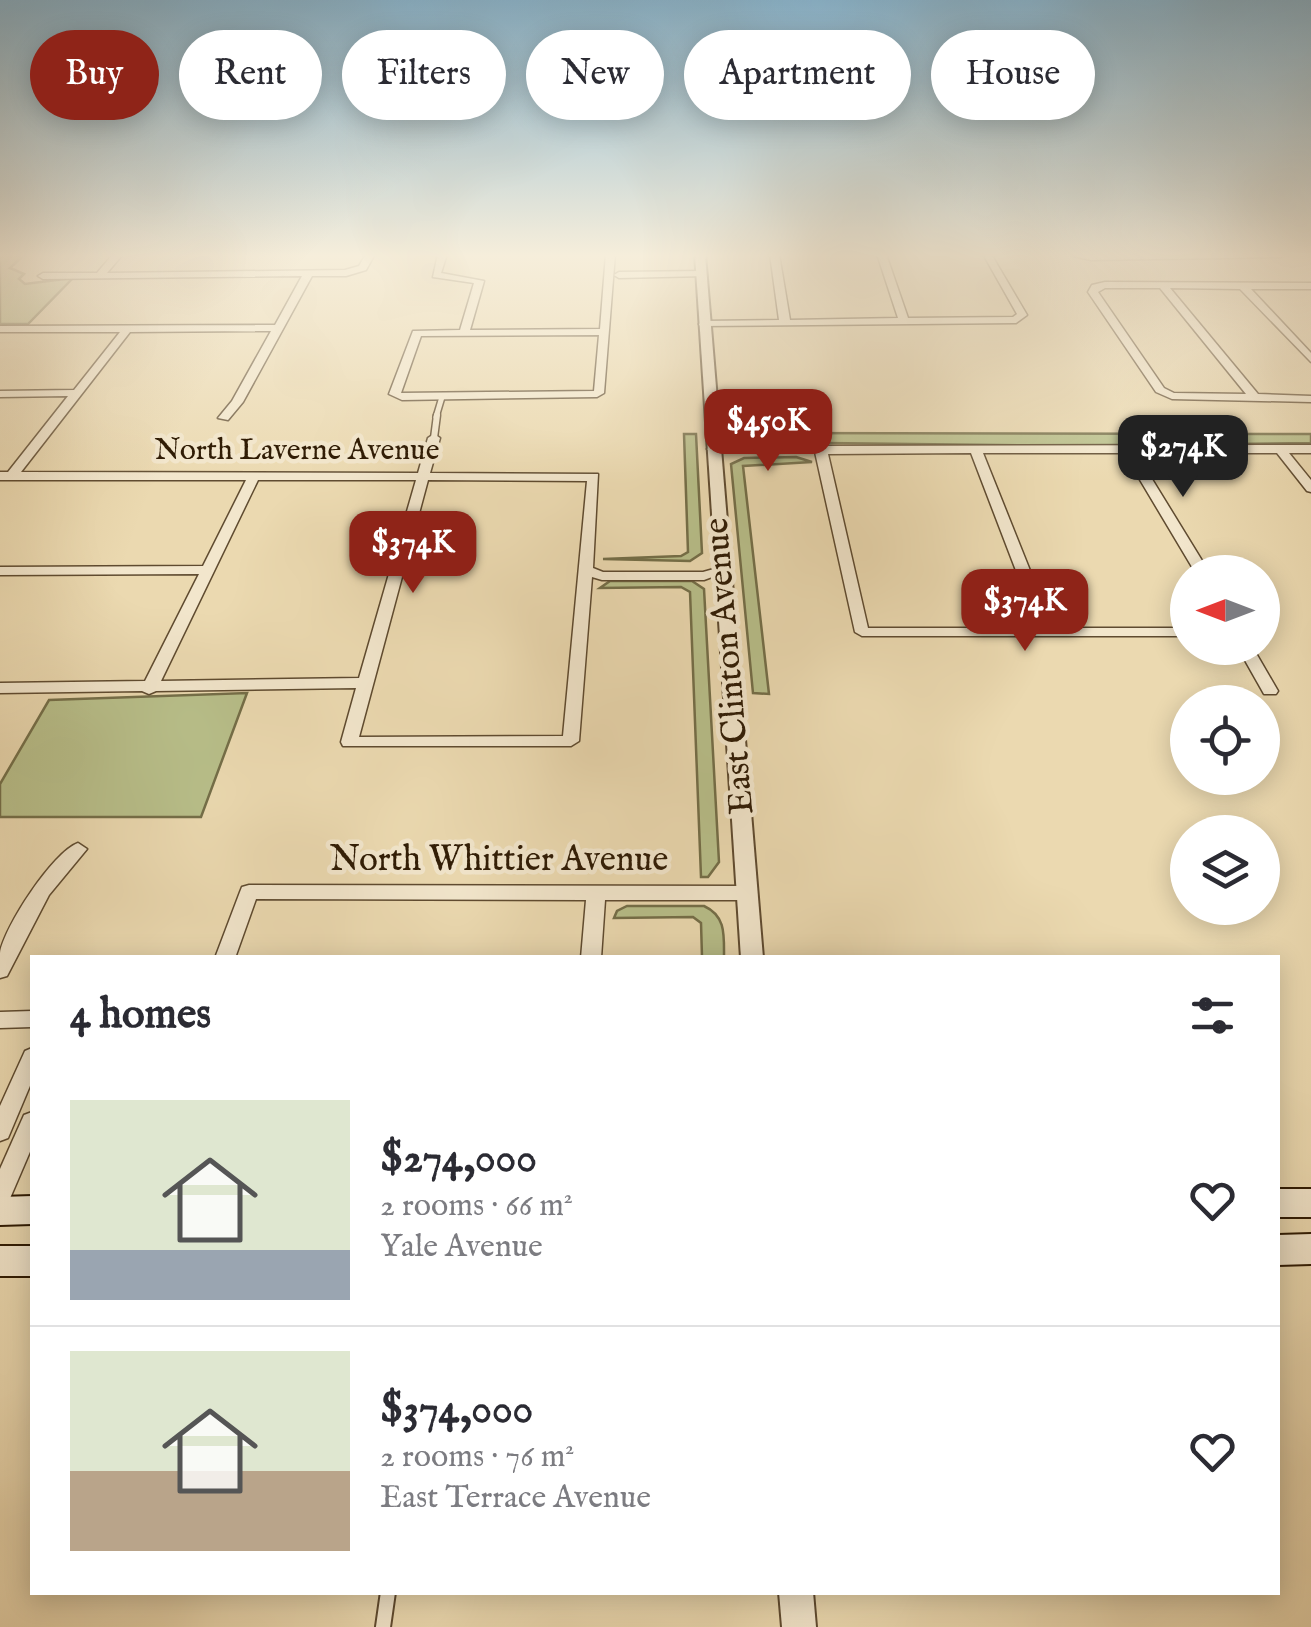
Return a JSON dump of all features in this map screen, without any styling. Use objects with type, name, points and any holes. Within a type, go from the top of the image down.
[{"type":"main road","points":[[1280,1203],[1311,1203]]},
{"type":"main road","points":[[0,1210],[30,1210]]},
{"type":"main road","points":[[1280,1250],[1311,1250]]},
{"type":"main road","points":[[0,1260],[30,1261]]},
{"type":"street","points":[[6,476],[126,330]]},
{"type":"street","points":[[224,418],[277,330]]},
{"type":"street","name":"East Clinton Avenue","points":[[704,330],[752,955]]},
{"type":"street","points":[[1120,330],[1160,390],[1191,399],[1311,399]]},
{"type":"street","points":[[1199,330],[1256,399]]},
{"type":"street","points":[[1284,330],[1311,359]]},
{"type":"street","points":[[604,332],[600,392],[594,395],[442,397],[398,396],[395,391],[418,333],[604,332]]},
{"type":"street","points":[[0,394],[76,394]]},
{"type":"street","points":[[434,438],[349,742],[571,741],[587,571],[619,576],[704,576],[721,571]]},
{"type":"street","points":[[713,449],[789,454],[822,450],[1311,449]]},
{"type":"street","points":[[975,449],[1047,632]]},
{"type":"street","points":[[1128,449],[1192,555]]},
{"type":"street","points":[[1280,449],[1311,488]]},
{"type":"street","points":[[822,450],[862,632],[1170,632]]},
{"type":"street","name":"North Laverne Avenue","points":[[6,476],[594,477],[587,571]]},
{"type":"street","points":[[150,688],[254,476]]},
{"type":"street","points":[[0,572],[209,570]]},
{"type":"street","points":[[0,688],[366,683]]},
{"type":"street","points":[[0,970],[43,886],[78,849]]},
{"type":"street","name":"North Whittier Avenue","points":[[226,955],[250,892],[748,893]]},
{"type":"street","points":[[592,955],[596,893]]},
{"type":"street","points":[[0,1020],[30,1020]]},
{"type":"street","points":[[0,1131],[30,1062]]},
{"type":"street","points":[[0,1195],[30,1127]]},
{"type":"street","points":[[796,1595],[799,1627]]},
{"type":"lane","points":[[434,438],[442,397]]},
{"type":"lane","points":[[383,1627],[388,1595]]},
{"type":"green space","points":[[727,433],[1311,434],[1311,443],[1075,446],[741,442]]},
{"type":"green space","points":[[684,434],[696,434],[702,553],[690,561],[603,559],[681,556],[688,552]]},
{"type":"green space","points":[[796,457],[812,462],[743,466],[769,694],[753,693],[731,464],[744,458]]},
{"type":"green space","points":[[610,581],[692,581],[704,589],[719,862],[708,877],[701,877],[690,592],[681,587],[600,588]]},
{"type":"green space","points":[[247,693],[201,817],[0,817],[0,784],[49,700]]},
{"type":"green space","points":[[627,906],[704,906],[720,921],[724,955],[702,955],[701,923],[693,917],[614,918],[617,911]]}]
